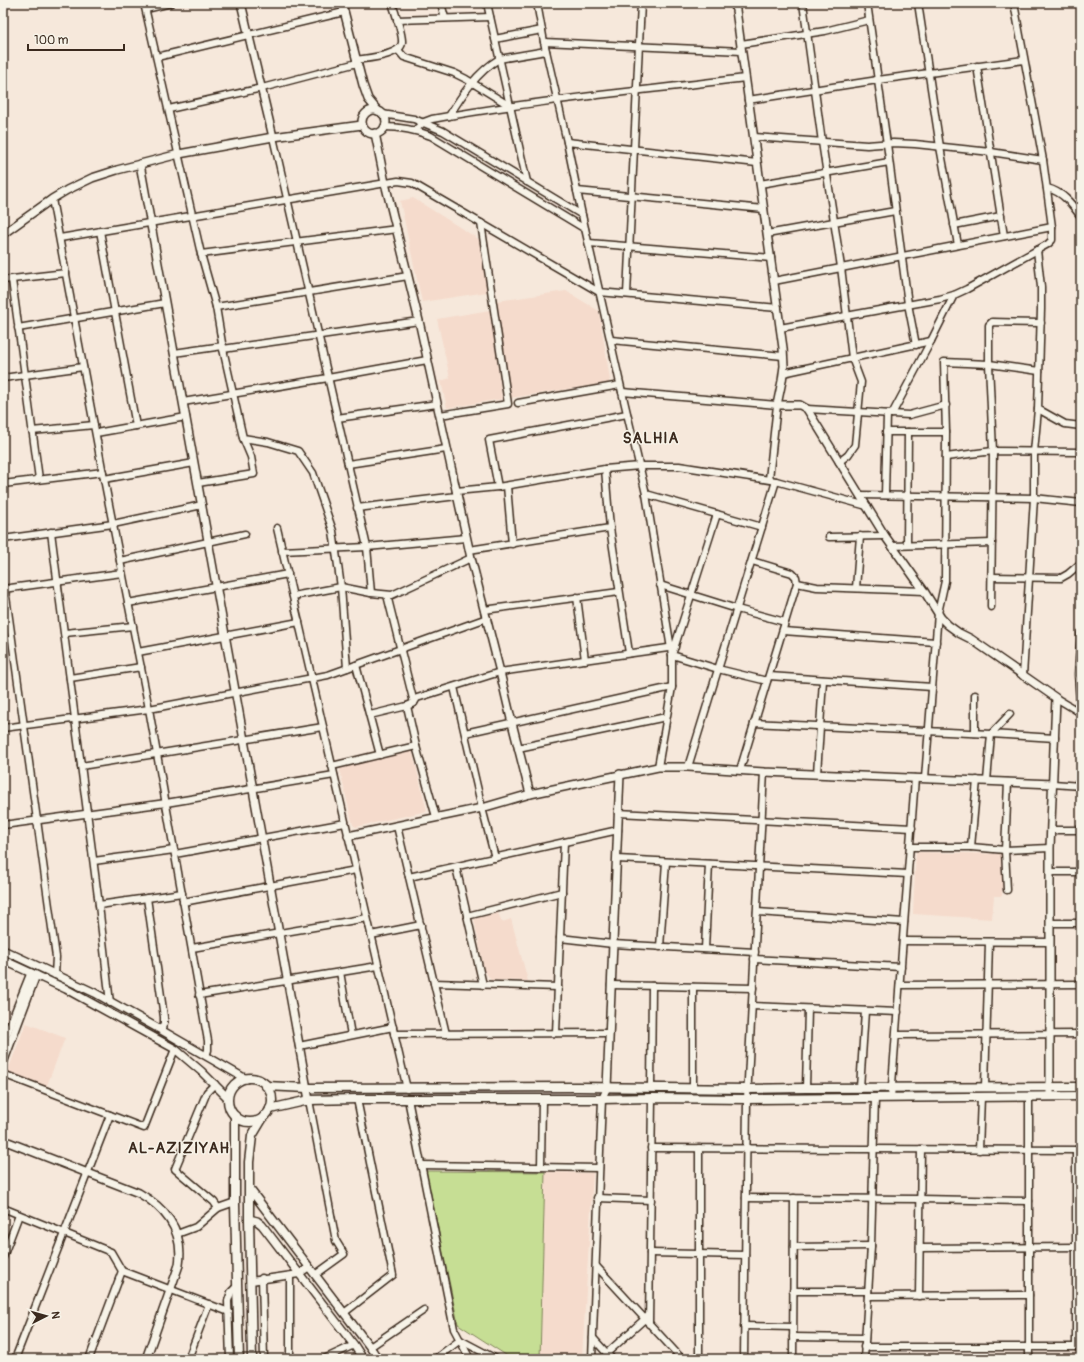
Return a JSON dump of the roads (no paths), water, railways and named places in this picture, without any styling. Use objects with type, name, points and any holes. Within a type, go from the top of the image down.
[{"type":"main road","points":[[239,1359],[235,1202],[235,1116],[230,1107],[228,1098],[234,1085],[237,1082],[246,1079],[257,1080],[266,1086],[407,1089],[693,1088],[748,1090],[806,1088],[1081,1087]]},
{"type":"main road","points":[[252,1359],[249,1162],[250,1143],[254,1131],[270,1109],[271,1097],[266,1086]]},
{"type":"main road","points":[[270,1109],[309,1100],[357,1099],[748,1099],[1081,1096]]},
{"type":"main road","points":[[235,1116],[242,1120],[251,1122],[264,1116]]},
{"type":"street","points":[[171,3],[145,6],[201,254],[216,307],[223,347],[243,438],[251,457],[254,474],[198,483]]},
{"type":"street","points":[[241,3],[262,88],[367,547],[371,593]]},
{"type":"street","points":[[342,3],[356,62],[365,92],[368,99],[380,112],[385,120],[384,127],[379,132],[375,133],[367,131],[362,125],[362,119],[365,114],[372,110],[380,112],[403,116],[424,122],[443,131],[582,215]]},
{"type":"street","points":[[169,109],[262,88],[392,53],[398,50],[402,45],[402,41],[392,3]]},
{"type":"street","points":[[441,3],[445,18]]},
{"type":"street","points":[[487,3],[527,182]]},
{"type":"street","points":[[537,3],[544,42],[585,229],[646,494],[660,585],[673,647]]},
{"type":"street","points":[[627,294],[641,3]]},
{"type":"street","points":[[735,3],[778,308],[783,356],[783,374],[777,406],[769,479]]},
{"type":"street","points":[[803,3],[814,90],[842,267],[852,358],[861,382],[855,445],[848,455],[839,462]]},
{"type":"street","points":[[868,3],[869,20],[901,256],[916,345]]},
{"type":"street","points":[[918,3],[940,147],[958,245]]},
{"type":"street","points":[[780,328],[940,299],[954,295],[968,289],[1048,244],[1052,240],[1052,226],[1047,188],[1014,3]]},
{"type":"street","points":[[157,57],[344,12]]},
{"type":"street","points":[[397,20],[490,17]]},
{"type":"street","points":[[544,42],[741,48],[869,20]]},
{"type":"street","points":[[495,38],[542,30]]},
{"type":"street","points":[[398,50],[404,57],[454,73],[472,82],[510,106]]},
{"type":"street","points":[[449,116],[472,82],[494,62],[499,59],[546,50]]},
{"type":"street","points":[[748,100],[929,72],[1024,60]]},
{"type":"street","points":[[977,66],[1004,236]]},
{"type":"street","points":[[415,130],[424,122],[432,119],[510,106],[745,78]]},
{"type":"street","points":[[3,234],[52,199],[92,178],[179,154],[273,137],[362,125]]},
{"type":"street","points":[[384,127],[415,130],[438,141],[585,229]]},
{"type":"street","points":[[375,133],[385,183],[419,321],[466,538],[530,794]]},
{"type":"street","points":[[754,137],[867,145],[915,144],[991,152],[1042,160]]},
{"type":"street","points":[[567,142],[757,163]]},
{"type":"street","points":[[760,184],[889,162]]},
{"type":"street","points":[[140,164],[309,1100],[336,1241],[344,1254],[315,1275]]},
{"type":"street","points":[[60,238],[398,181],[412,183],[600,292],[778,308]]},
{"type":"street","points":[[1047,188],[1055,190],[1067,199],[1081,217]]},
{"type":"street","points":[[577,191],[764,209]]},
{"type":"street","points":[[52,199],[104,479],[158,755],[208,1041],[206,1056]]},
{"type":"street","points":[[767,234],[895,211]]},
{"type":"street","points":[[954,225],[1001,216]]},
{"type":"street","points":[[440,416],[508,404],[481,223]]},
{"type":"street","points":[[774,281],[1052,226]]},
{"type":"street","points":[[201,254],[397,229]]},
{"type":"street","points":[[100,231],[136,426]]},
{"type":"street","points":[[589,244],[771,258]]},
{"type":"street","points":[[1024,676],[1034,498],[1034,452],[1038,409],[1041,323],[1041,287],[1037,250]]},
{"type":"street","points":[[3,280],[66,273]]},
{"type":"street","points":[[216,307],[408,276]]},
{"type":"street","points":[[12,280],[39,479]]},
{"type":"street","points":[[885,495],[886,432],[890,414],[931,341],[954,295]]},
{"type":"street","points":[[18,328],[165,303]]},
{"type":"street","points":[[174,353],[318,336],[419,321]]},
{"type":"street","points":[[991,607],[993,451],[989,364],[989,325],[990,323],[1041,323]]},
{"type":"street","points":[[611,340],[783,356]]},
{"type":"street","points":[[783,374],[931,341]]},
{"type":"street","points":[[183,402],[427,360]]},
{"type":"street","points":[[925,778],[938,614],[945,581],[946,405],[944,362],[989,364],[1039,370]]},
{"type":"street","points":[[3,378],[83,367]]},
{"type":"street","points":[[518,403],[620,385]]},
{"type":"street","points":[[622,392],[777,406],[800,405],[807,409],[909,416],[946,405]]},
{"type":"street","points":[[337,418],[437,404]]},
{"type":"street","points":[[807,409],[885,536],[924,591],[938,614],[948,625],[959,633],[971,639],[1056,698],[1079,711],[1080,702],[1078,674],[1081,633]]},
{"type":"street","points":[[1038,409],[1066,424],[1081,426]]},
{"type":"street","points":[[498,487],[489,440],[627,414]]},
{"type":"street","points":[[96,433],[186,417]]},
{"type":"street","points":[[32,431],[94,425]]},
{"type":"street","points":[[886,432],[946,432]]},
{"type":"street","points":[[908,432],[908,545]]},
{"type":"street","points":[[243,438],[268,442],[298,451],[313,473],[332,525],[341,587],[347,668]]},
{"type":"street","points":[[348,464],[446,449]]},
{"type":"street","points":[[946,456],[993,451],[1077,452],[1081,454]]},
{"type":"street","points":[[104,479],[194,463]]},
{"type":"street","points":[[357,508],[507,486],[605,469],[640,466],[679,466],[769,479],[867,506]]},
{"type":"street","points":[[605,469],[610,528],[629,653]]},
{"type":"street","points":[[3,484],[103,472]]},
{"type":"street","points":[[688,767],[776,481]]},
{"type":"street","points":[[507,486],[512,544]]},
{"type":"street","points":[[646,494],[762,527]]},
{"type":"street","points":[[860,495],[1034,498],[1081,503]]},
{"type":"street","points":[[3,539],[113,524],[202,506]]},
{"type":"street","points":[[658,767],[672,687],[673,647],[717,514]]},
{"type":"street","points":[[277,528],[407,1089]]},
{"type":"street","points":[[469,550],[610,528]]},
{"type":"street","points":[[51,532],[94,861],[110,1003]]},
{"type":"street","points":[[120,561],[245,534]]},
{"type":"street","points":[[829,536],[885,536]]},
{"type":"street","points":[[856,588],[860,536]]},
{"type":"street","points":[[282,551],[367,547],[466,538]]},
{"type":"street","points":[[892,546],[992,543]]},
{"type":"street","points":[[293,596],[341,587],[371,593],[392,595],[471,558]]},
{"type":"street","points":[[740,770],[797,583],[796,577],[792,572],[752,561]]},
{"type":"street","points":[[992,577],[1061,578],[1081,563]]},
{"type":"street","points":[[55,975],[56,957],[38,820],[4,589],[122,573]]},
{"type":"street","points":[[128,603],[288,574]]},
{"type":"street","points":[[797,583],[817,587],[924,591]]},
{"type":"street","points":[[660,585],[785,622]]},
{"type":"street","points":[[484,610],[619,592]]},
{"type":"street","points":[[387,595],[400,648],[416,746],[436,817]]},
{"type":"street","points":[[577,597],[585,660]]},
{"type":"street","points":[[3,728],[149,709],[328,675],[487,618]]},
{"type":"street","points":[[138,652],[299,622]]},
{"type":"street","points":[[65,633],[133,626]]},
{"type":"street","points":[[783,631],[936,642]]},
{"type":"street","points":[[370,716],[410,705],[417,698],[500,672],[673,647]]},
{"type":"street","points":[[672,655],[718,669],[768,679],[823,680],[932,687]]},
{"type":"street","points":[[356,665],[380,754]]},
{"type":"street","points":[[70,678],[141,667]]},
{"type":"street","points":[[817,774],[823,680]]},
{"type":"street","points":[[454,687],[494,858]]},
{"type":"street","points":[[465,733],[672,687]]},
{"type":"street","points":[[975,695],[975,733]]},
{"type":"street","points":[[1050,1096],[1050,848],[1056,698]]},
{"type":"street","points":[[987,781],[991,734],[1010,714]]},
{"type":"street","points":[[518,748],[666,717]]},
{"type":"street","points":[[754,723],[1055,738]]},
{"type":"street","points":[[81,766],[158,755],[323,727]]},
{"type":"street","points":[[332,766],[416,746]]},
{"type":"street","points":[[348,836],[482,808],[530,794],[658,767],[688,767],[764,772],[977,780],[1081,786]]},
{"type":"street","points":[[744,1359],[748,1090],[764,772]]},
{"type":"street","points":[[592,1359],[598,1168],[602,1099],[607,1088],[620,774]]},
{"type":"street","points":[[3,825],[166,804],[334,775]]},
{"type":"street","points":[[892,1098],[915,778]]},
{"type":"street","points":[[971,847],[977,780]]},
{"type":"street","points":[[1007,890],[1005,850],[1008,782]]},
{"type":"street","points":[[618,813],[912,828]]},
{"type":"street","points":[[94,861],[174,852],[346,823]]},
{"type":"street","points":[[397,826],[446,1034]]},
{"type":"street","points":[[409,877],[618,830]]},
{"type":"street","points":[[1051,830],[1081,830]]},
{"type":"street","points":[[556,1034],[564,842]]},
{"type":"street","points":[[910,846],[971,847],[1005,850],[1050,848]]},
{"type":"street","points":[[617,859],[908,874]]},
{"type":"street","points":[[660,947],[666,862]]},
{"type":"street","points":[[705,949],[710,864]]},
{"type":"street","points":[[456,867],[483,985]]},
{"type":"street","points":[[183,902],[356,870]]},
{"type":"street","points":[[1050,872],[1081,872]]},
{"type":"street","points":[[467,916],[562,892]]},
{"type":"street","points":[[99,905],[182,893]]},
{"type":"street","points":[[147,898],[164,1017],[164,1023],[161,1030]]},
{"type":"street","points":[[757,912],[904,922]]},
{"type":"street","points":[[192,948],[367,918]]},
{"type":"street","points":[[1050,923],[1081,923]]},
{"type":"street","points":[[371,935],[421,925]]},
{"type":"street","points":[[560,938],[613,944],[755,952]]},
{"type":"street","points":[[903,941],[1050,942]]},
{"type":"street","points":[[985,1087],[989,942]]},
{"type":"street","points":[[3,950],[94,993],[246,1079]]},
{"type":"street","points":[[754,959],[901,967]]},
{"type":"street","points":[[3,960],[66,989],[175,1049],[215,1084],[228,1098]]},
{"type":"street","points":[[200,995],[378,966]]},
{"type":"street","points":[[340,972],[351,1035]]},
{"type":"street","points":[[3,1043],[4,1035],[33,974]]},
{"type":"street","points":[[3,1063],[33,974]]},
{"type":"street","points":[[434,984],[558,987]]},
{"type":"street","points":[[900,985],[1081,984]]},
{"type":"street","points":[[611,985],[753,988]]},
{"type":"street","points":[[651,1088],[652,986]]},
{"type":"street","points":[[693,987],[693,1088]]},
{"type":"street","points":[[752,1006],[898,1012]]},
{"type":"street","points":[[806,1088],[808,1009]]},
{"type":"street","points":[[860,1088],[865,1011]]},
{"type":"street","points":[[299,1046],[393,1027]]},
{"type":"street","points":[[394,1034],[609,1033]]},
{"type":"street","points":[[896,1035],[1081,1034]]},
{"type":"street","points":[[3,1074],[144,1128],[175,1049]]},
{"type":"street","points":[[215,1084],[207,1092],[175,1169],[214,1202],[218,1208]]},
{"type":"street","points":[[979,1150],[981,1097]]},
{"type":"street","points":[[1029,1097],[1029,1359]]},
{"type":"street","points":[[607,1354],[647,1319],[650,1253],[652,1098]]},
{"type":"street","points":[[864,1359],[871,1246],[875,1098]]},
{"type":"street","points":[[344,1313],[393,1275],[357,1099]]},
{"type":"street","points":[[408,1099],[454,1329],[470,1359]]},
{"type":"street","points":[[541,1167],[542,1099]]},
{"type":"street","points":[[15,1359],[110,1115]]},
{"type":"street","points":[[3,1140],[148,1198],[167,1215],[177,1234],[181,1249],[179,1265],[146,1359]]},
{"type":"street","points":[[651,1148],[1078,1150],[1079,1347],[864,1347]]},
{"type":"street","points":[[698,1148],[699,1359]]},
{"type":"street","points":[[919,1296],[921,1149]]},
{"type":"street","points":[[421,1165],[598,1168]]},
{"type":"street","points":[[249,1188],[378,1359]]},
{"type":"street","points":[[597,1198],[650,1200]]},
{"type":"street","points":[[746,1198],[1029,1201]]},
{"type":"street","points":[[793,1359],[794,1198]]},
{"type":"street","points":[[177,1234],[196,1227],[218,1208],[235,1202]]},
{"type":"street","points":[[4,1211],[19,1215],[111,1252],[122,1271],[229,1312]]},
{"type":"street","points":[[3,1257],[19,1215]]},
{"type":"street","points":[[249,1219],[259,1222],[354,1345],[363,1359]]},
{"type":"street","points":[[794,1247],[871,1246]]},
{"type":"street","points":[[920,1248],[1079,1247]]},
{"type":"street","points":[[650,1253],[745,1255]]},
{"type":"street","points":[[596,1266],[647,1319],[682,1359]]},
{"type":"street","points":[[251,1281],[262,1278],[299,1274],[309,1267]]},
{"type":"street","points":[[89,1359],[122,1271]]},
{"type":"street","points":[[290,1276],[290,1359]]},
{"type":"street","points":[[262,1278],[264,1359]]},
{"type":"street","points":[[230,1359],[229,1296],[237,1286]]},
{"type":"street","points":[[793,1291],[919,1296],[1029,1295]]},
{"type":"street","points":[[188,1359],[209,1304]]},
{"type":"street","points":[[370,1347],[424,1310]]},
{"type":"street","points":[[744,1326],[793,1327]]},
{"type":"street","points":[[793,1337],[865,1338]]},
{"type":"street","points":[[593,1338],[612,1359]]},
{"type":"street","points":[[435,1359],[460,1340]]},
{"type":"street","points":[[460,1340],[496,1359]]},
{"type":"street","points":[[324,1359],[354,1345]]},
{"type":"district","name":"SALHIA","points":[[651,438]]},
{"type":"district","name":"AL-AZIZIYAH","points":[[179,1148]]}]
